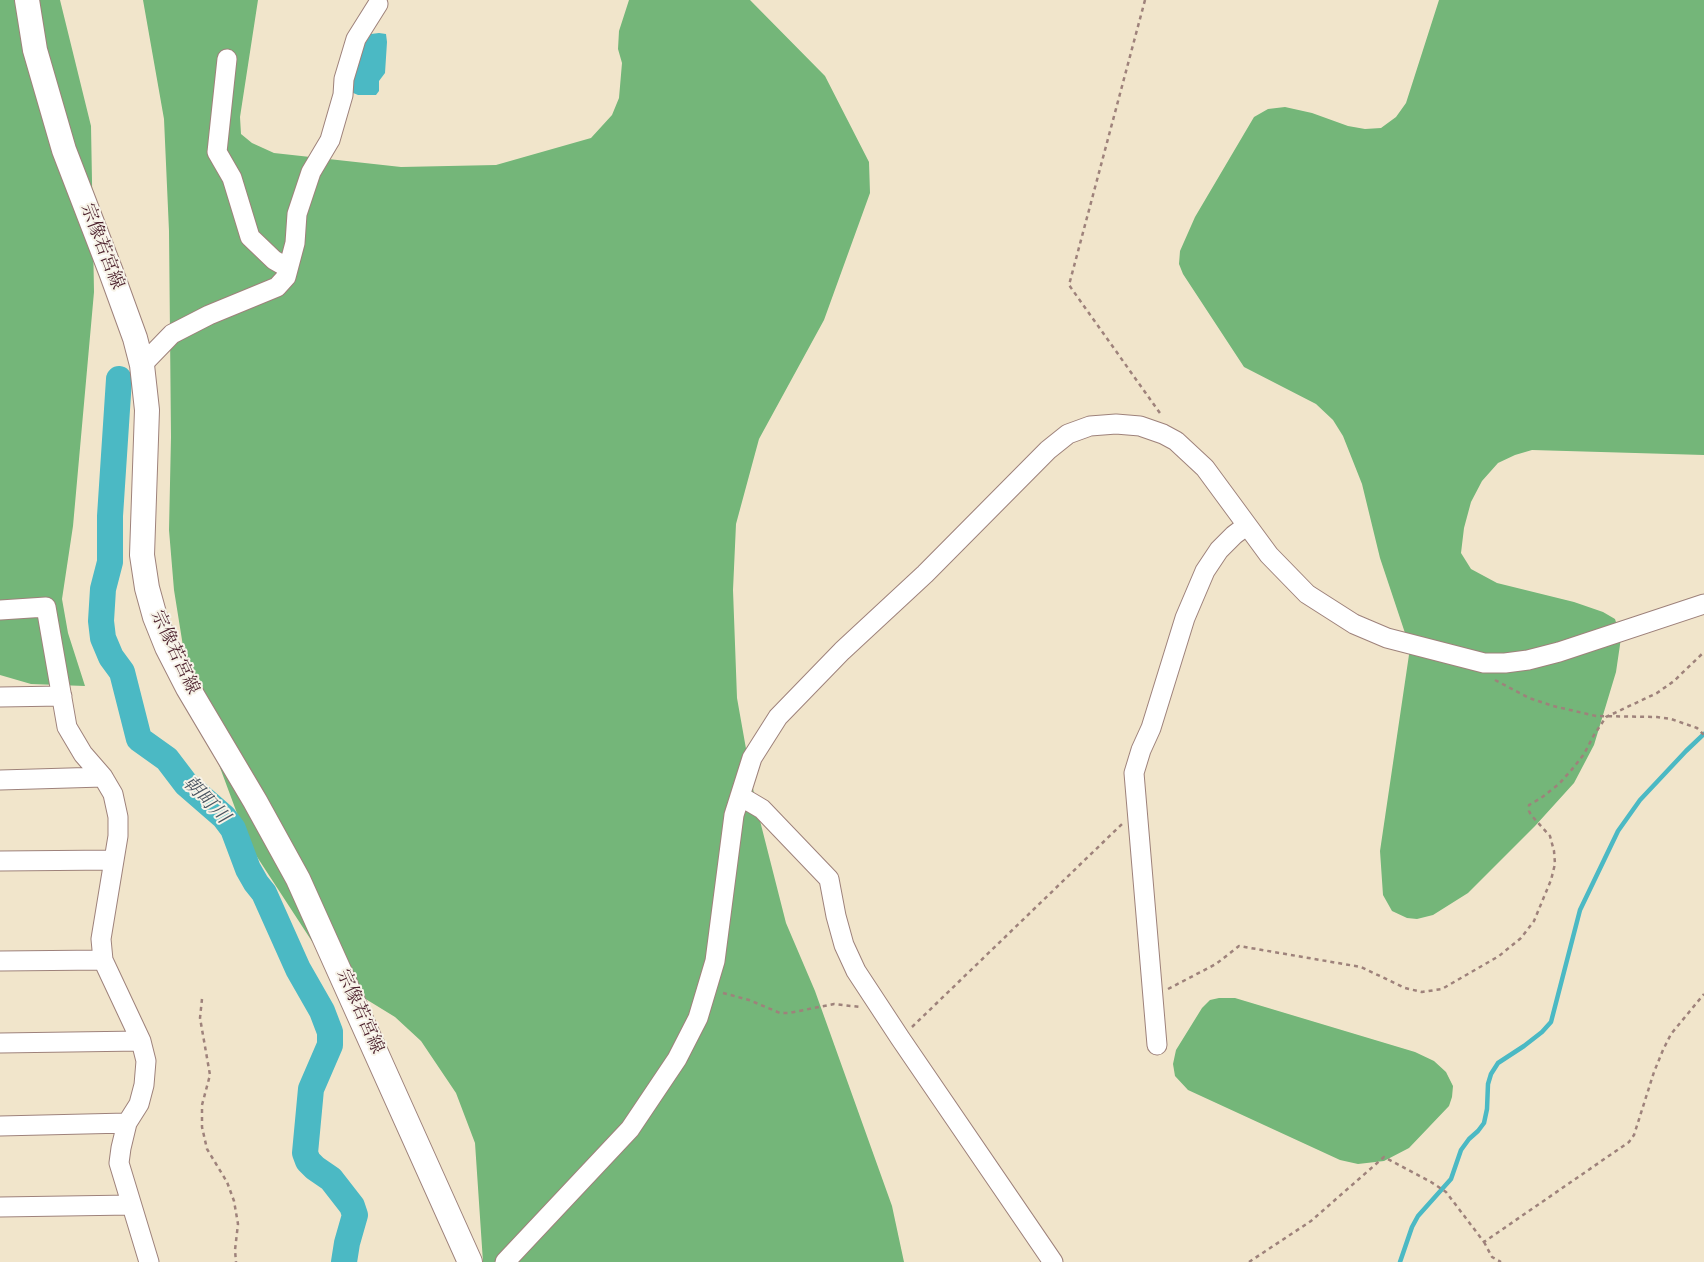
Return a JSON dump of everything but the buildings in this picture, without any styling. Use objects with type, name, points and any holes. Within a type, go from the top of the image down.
[{"type":"main road","name":"宗像若宮線","points":[[28,0],[35,50],[64,150],[112,272],[135,338],[142,365],[147,410],[142,555],[154,617],[188,688],[255,801],[298,879],[470,1262]]},
{"type":"street","points":[[142,365],[172,334],[210,315],[276,287],[286,277],[295,243],[297,214],[311,172],[330,140],[343,95],[344,79],[356,39],[378,4]]},
{"type":"street","points":[[226,59],[217,152],[232,178],[250,236],[274,260],[288,268]]},
{"type":"street","points":[[505,1262],[630,1129],[677,1058],[698,1018],[715,961],[734,815],[752,758],[778,717],[842,651],[925,574],[1048,450],[1068,434],[1090,426],[1116,424],[1140,426],[1176,441],[1205,468],[1269,555],[1308,594],[1354,624],[1387,638],[1484,663],[1528,660],[1559,652],[1704,604]]},
{"type":"street","points":[[1157,1045],[1134,773],[1141,750],[1151,728],[1185,618],[1206,571],[1219,550],[1246,526]]},
{"type":"street","points":[[0,610],[46,606],[67,727],[83,754],[102,777],[112,794],[118,817],[118,836],[102,939],[103,960],[141,1041],[146,1061],[144,1086],[139,1104],[127,1123],[120,1148],[119,1163],[149,1262]]},
{"type":"street","points":[[0,697],[62,696]]},
{"type":"street","points":[[0,780],[102,777]]},
{"type":"street","points":[[740,796],[762,809],[829,879],[844,945],[856,970],[883,1013],[1054,1262]]},
{"type":"street","points":[[0,861],[114,860]]},
{"type":"street","points":[[0,961],[103,960]]},
{"type":"street","points":[[0,1043],[141,1041]]},
{"type":"street","points":[[0,1126],[127,1123]]},
{"type":"street","points":[[0,1207],[131,1206]]},
{"type":"path","points":[[1145,0],[1069,285],[1165,420]]},
{"type":"path","points":[[1154,997],[1216,964],[1231,950],[1239,946],[1361,967],[1405,988],[1422,992],[1442,989],[1499,956],[1521,938],[1534,921],[1551,880],[1555,864],[1550,836],[1531,815],[1529,804],[1541,798],[1559,784],[1584,754],[1606,717],[1657,693],[1674,681],[1704,652]]},
{"type":"path","points":[[1484,663],[1492,678],[1529,698],[1553,706],[1596,716],[1671,719],[1697,728],[1704,735]]},
{"type":"path","points":[[900,1038],[1137,810]]},
{"type":"path","points":[[707,988],[749,1000],[780,1013],[834,1004],[850,1005],[883,1013]]},
{"type":"path","points":[[1484,1242],[1629,1142],[1634,1135],[1663,1050],[1671,1034],[1704,994]]},
{"type":"path","points":[[202,999],[200,1018],[210,1075],[202,1105],[202,1127],[206,1149],[227,1182],[234,1201],[238,1224],[235,1250],[236,1262]]},
{"type":"path","points":[[1249,1262],[1311,1221],[1384,1157],[1446,1192],[1484,1242],[1492,1256],[1501,1262]]},
{"type":"green space","points":[[0,0],[60,0],[91,126],[94,292],[73,526],[62,599],[68,633],[85,686],[31,684],[0,675]]},
{"type":"green space","points":[[143,0],[258,0],[240,117],[241,134],[252,143],[274,153],[401,167],[496,165],[591,138],[612,115],[619,98],[622,63],[618,49],[619,31],[629,0],[750,0],[825,76],[869,162],[870,193],[824,320],[759,439],[736,524],[733,590],[737,698],[756,805],[786,923],[815,991],[892,1206],[904,1262],[483,1262],[475,1143],[456,1093],[421,1041],[395,1017],[351,990],[328,966],[248,843],[205,727],[186,665],[174,590],[169,530],[171,437],[169,231],[164,119]]},
{"type":"green space","points":[[1439,0],[1704,0],[1704,455],[1532,450],[1498,463],[1482,481],[1471,502],[1464,528],[1461,553],[1471,569],[1497,583],[1574,602],[1603,612],[1615,619],[1621,638],[1616,672],[1594,745],[1574,783],[1535,826],[1468,893],[1433,915],[1417,919],[1407,918],[1392,911],[1383,895],[1380,851],[1410,648],[1380,558],[1362,484],[1343,436],[1333,420],[1316,404],[1244,367],[1183,274],[1179,264],[1180,251],[1195,217],[1254,117],[1268,109],[1285,107],[1312,113],[1348,126],[1365,129],[1381,128],[1396,117],[1406,103]]},
{"type":"green space","points":[[1235,998],[1415,1052],[1434,1061],[1446,1072],[1453,1086],[1449,1106],[1409,1148],[1384,1161],[1358,1164],[1340,1160],[1188,1090],[1175,1076],[1173,1064],[1176,1050],[1202,1008],[1210,1000]]},
{"type":"water","points":[[371,34],[386,34],[387,42],[385,73],[379,81],[379,91],[376,95],[358,95],[351,92],[360,51]]},
{"type":"waterway","name":"朝町川","points":[[119,379],[110,516],[110,562],[103,589],[101,621],[103,638],[111,657],[122,672],[139,739],[167,759],[186,784],[224,817],[233,829],[248,869],[264,893],[298,969],[322,1011],[330,1032],[330,1045],[311,1089],[305,1153],[308,1161],[331,1179],[352,1206],[355,1215],[344,1262]]},
{"type":"waterway","points":[[1400,1262],[1412,1227],[1418,1216],[1451,1179],[1461,1150],[1484,1123],[1487,1109],[1488,1084],[1491,1074],[1498,1063],[1524,1046],[1551,1022],[1580,910],[1618,831],[1640,800],[1704,734]]}]
